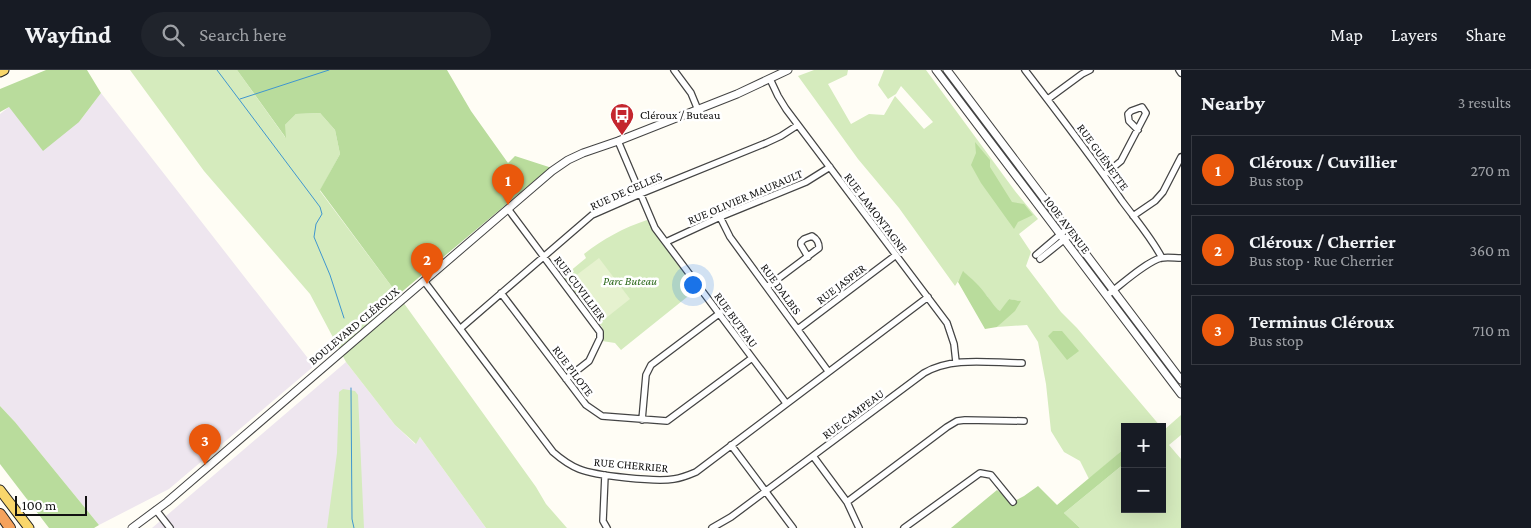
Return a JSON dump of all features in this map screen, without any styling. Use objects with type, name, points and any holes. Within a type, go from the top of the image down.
[{"type":"highway","points":[[0,514],[10,528]]},
{"type":"main road","points":[[0,72],[4,70]]},
{"type":"main road","points":[[0,490],[29,528]]},
{"type":"street","points":[[674,70],[691,92],[698,110]]},
{"type":"street","name":"BOULEVARD CLÉROUX","points":[[132,528],[156,510],[536,183],[568,160],[698,110],[788,70]]},
{"type":"street","name":"100E AVENUE","points":[[936,70],[1181,394]]},
{"type":"street","name":"100E AVENUE","points":[[947,70],[1181,380]]},
{"type":"street","name":"RUE GUÉNETTE","points":[[1025,70],[1153,241],[1162,258]]},
{"type":"street","points":[[1048,99],[1090,70]]},
{"type":"street","name":"RUE LAMONTAGNE","points":[[770,79],[778,96],[798,125],[948,323],[954,344],[956,362]]},
{"type":"street","name":"RUE DE CELLES","points":[[461,328],[592,215],[766,143],[798,125]]},
{"type":"street","points":[[1104,175],[1121,161],[1138,130]]},
{"type":"street","name":"RUE BUTEAU","points":[[618,141],[651,221],[786,403]]},
{"type":"street","points":[[1134,216],[1155,201],[1163,192],[1181,157]]},
{"type":"street","name":"RUE OLIVIER MAURAULT","points":[[666,242],[720,217],[806,182],[830,167]]},
{"type":"street","name":"RUE CUVILLIER","points":[[508,209],[597,328],[600,335],[588,361],[566,379]]},
{"type":"street","name":"RUE DALBIS","points":[[720,217],[730,237],[828,371]]},
{"type":"street","points":[[1038,257],[1069,232]]},
{"type":"street","name":"RUE JASPER","points":[[798,329],[896,255]]},
{"type":"street","points":[[767,287],[808,257]]},
{"type":"street","points":[[1106,295],[1149,264],[1162,258],[1181,258]]},
{"type":"street","name":"RUE CHERRIER","points":[[424,281],[553,452],[581,470],[606,475],[673,480],[696,472],[928,297]]},
{"type":"street","name":"RUE PILOTE","points":[[501,293],[586,405],[602,416],[662,421],[671,419],[752,358]]},
{"type":"street","points":[[642,420],[646,375],[651,365],[720,313]]},
{"type":"street","name":"RUE CAMPEAU","points":[[712,528],[732,518],[934,367],[956,362],[1022,363]]},
{"type":"street","points":[[847,502],[958,421],[1024,420]]},
{"type":"street","points":[[731,445],[793,528]]},
{"type":"street","points":[[813,456],[847,502],[859,528]]},
{"type":"street","points":[[904,528],[980,473],[987,473],[995,478],[1013,502]]},
{"type":"street","points":[[606,475],[603,521],[607,528]]},
{"type":"street","points":[[156,510],[170,528]]},
{"type":"shaded area","points":[[101,93],[314,366],[169,489],[99,525],[0,406],[0,114],[9,107],[79,122]]},
{"type":"shaded area","points":[[346,362],[395,425],[415,444],[420,437],[486,528],[152,528]]},
{"type":"green space","points":[[46,70],[87,70],[101,93],[79,122],[43,151],[9,107],[0,112],[0,89]]},
{"type":"green space","points":[[130,70],[237,70],[285,137],[285,125],[296,114],[320,113],[335,130],[340,154],[320,191],[398,295],[536,487],[546,504],[567,528],[486,528],[420,437],[416,444],[395,425],[346,362],[310,294],[204,171]]},
{"type":"green space","points":[[237,70],[447,70],[471,111],[508,163],[515,156],[552,168],[398,295],[320,190],[340,154],[335,130],[320,113],[296,114],[285,125],[286,138]]},
{"type":"green space","points":[[814,70],[848,70],[847,75],[828,84],[851,124],[869,114],[884,115],[895,96],[924,129],[933,122],[901,86],[896,94],[888,99],[878,85],[884,70],[926,70],[1015,191],[1038,219],[1019,234],[1031,252],[1026,266],[1061,312],[1077,328],[1158,423],[1121,423],[1121,451],[1089,479],[1080,461],[1064,452],[1051,431],[1046,384],[1038,342],[1027,325],[997,327],[1020,301],[1009,299],[1001,312],[993,306],[987,296],[964,272],[955,286],[899,208],[858,159],[798,76]]},
{"type":"green space","points":[[940,70],[945,72],[1061,226],[1058,228]]},
{"type":"green space","points":[[975,142],[990,160],[990,167],[1012,202],[1024,204],[1033,215],[1018,222],[1014,229],[981,183],[971,165],[976,153]]},
{"type":"green space","name":"Parc Buteau","points":[[647,220],[697,289],[621,350],[615,343],[602,341],[604,336],[602,327],[563,277],[586,258],[584,254],[598,243],[622,230]]},
{"type":"green space","points":[[599,258],[630,299],[606,318],[574,277]]},
{"type":"green space","points":[[963,271],[979,286],[1000,311],[1009,299],[1021,301],[1015,311],[997,327],[985,329],[958,282]]},
{"type":"green space","points":[[1053,331],[1062,331],[1079,351],[1067,360],[1048,336]]},
{"type":"green space","points":[[343,389],[355,391],[358,395],[364,528],[327,528],[337,453],[339,392]]},
{"type":"green space","points":[[0,406],[99,525],[94,528],[49,528],[0,464]]},
{"type":"green space","points":[[1181,415],[1181,435],[1169,445],[1181,459],[1181,528],[1080,528],[1064,513],[1121,466],[1121,513],[1166,513],[1166,428]]},
{"type":"green space","points":[[1121,451],[1121,466],[1064,513],[1080,528],[951,528],[997,490],[1013,502],[1038,486],[1057,505]]},
{"type":"waterway","points":[[217,70],[320,207],[322,214],[316,224],[314,237],[330,275],[344,318]]},
{"type":"waterway","points":[[240,99],[329,70]]},
{"type":"waterway","points":[[351,388],[352,519],[354,528]]},
{"type":"place","name":"Cléroux / Buteau","points":[[622,136]]},
{"type":"place","name":"Cléroux / Cuvillier","points":[[508,205]]},
{"type":"place","name":"Cléroux / Cherrier","points":[[427,284]]},
{"type":"place","name":"Terminus Cléroux","points":[[205,465]]}]
